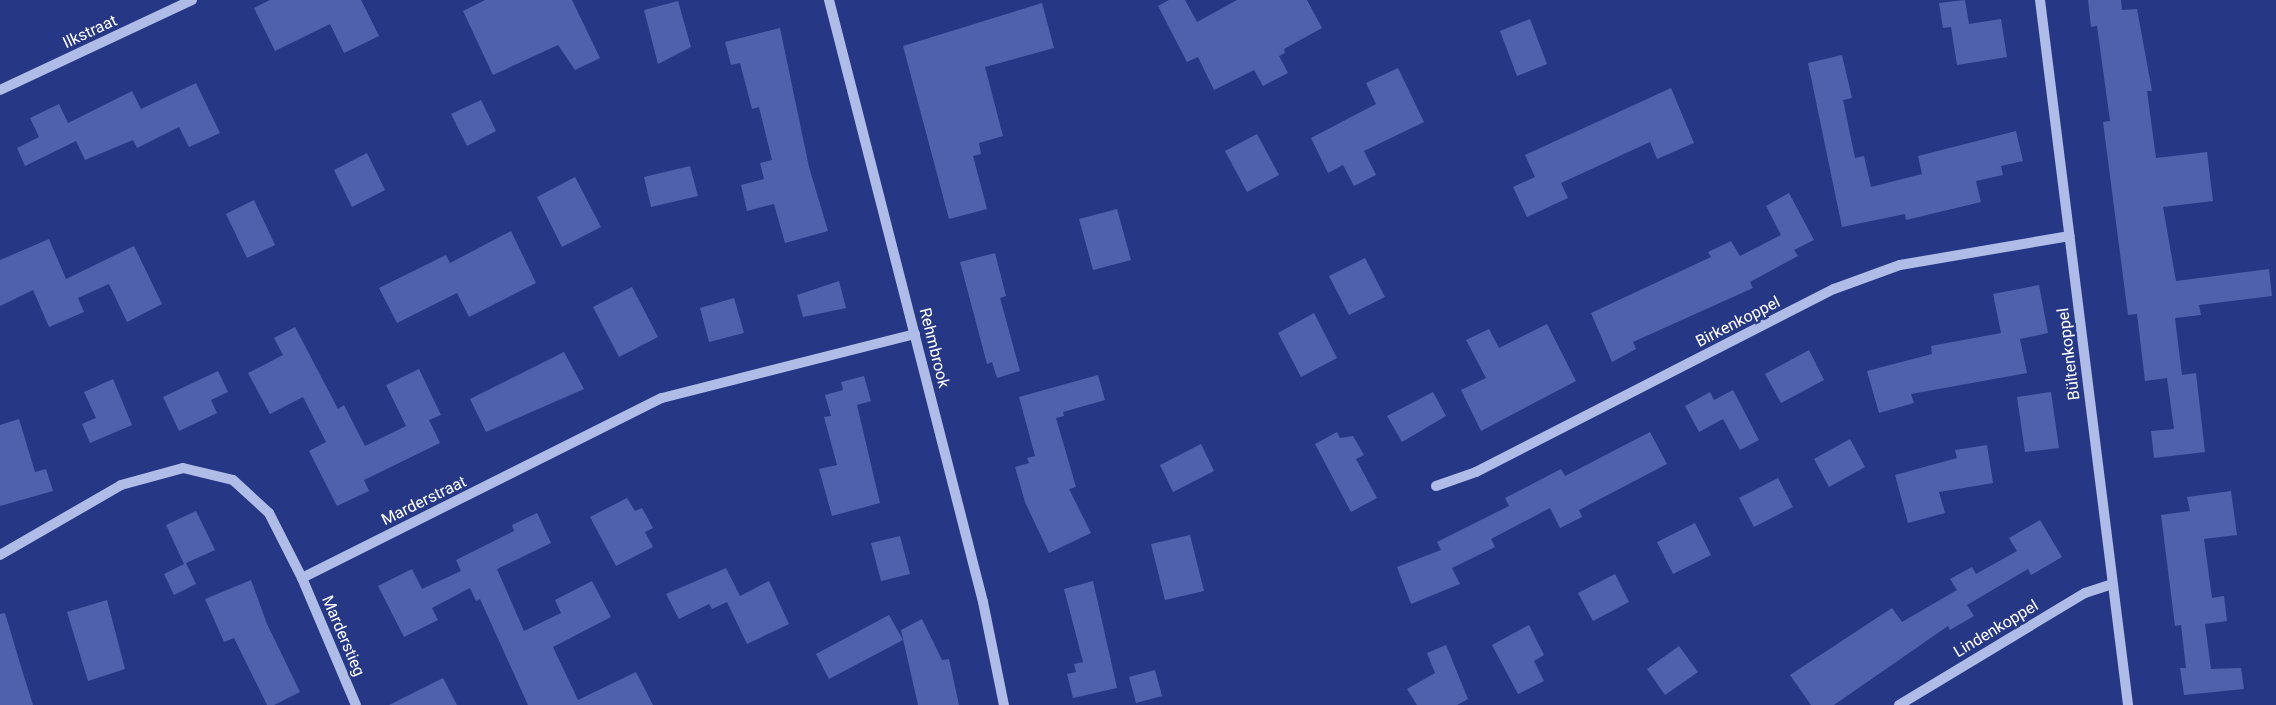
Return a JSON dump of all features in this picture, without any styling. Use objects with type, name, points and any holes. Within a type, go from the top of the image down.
[{"type":"street","name":"Ilkstraat","points":[[0,90],[192,0]]},
{"type":"street","name":"Rehmbrook","points":[[829,0],[982,602],[1004,705]]},
{"type":"street","name":"Bültenkoppel","points":[[2040,0],[2128,705]]},
{"type":"street","name":"Birkenkoppel","points":[[1436,486],[1476,472],[1834,290],[1900,265],[2070,236]]},
{"type":"street","name":"Marderstraat","points":[[302,578],[662,398],[915,334]]},
{"type":"street","points":[[0,555],[120,485],[183,468],[233,480],[262,506],[302,578]]},
{"type":"street","name":"Marderstieg","points":[[302,578],[356,705]]},
{"type":"street","name":"Lindenkoppel","points":[[1899,705],[2085,593],[2112,584]]},
{"type":"building","points":[[270,0],[361,0],[379,36],[344,53],[330,24],[275,51],[254,8]]},
{"type":"building","points":[[485,0],[572,0],[600,58],[575,70],[558,45],[493,75],[463,11]]},
{"type":"building","points":[[1169,0],[1185,0],[1197,22],[1237,0],[1307,0],[1322,28],[1284,49],[1285,53],[1279,56],[1288,73],[1263,86],[1254,70],[1214,90],[1198,57],[1187,62],[1158,6]]},
{"type":"building","points":[[1965,0],[1969,24],[2001,19],[2007,57],[1957,65],[1951,27],[1943,28],[1939,3]]},
{"type":"building","points":[[2088,0],[2121,0],[2122,10],[2137,9],[2152,91],[2147,91],[2156,158],[2207,152],[2213,201],[2163,207],[2176,281],[2269,269],[2272,296],[2199,305],[2201,315],[2175,318],[2182,375],[2196,373],[2205,452],[2154,458],[2151,431],[2174,429],[2167,378],[2145,381],[2137,314],[2128,315],[2103,122],[2110,121],[2097,26],[2091,27]]},
{"type":"building","points":[[678,1],[691,47],[658,64],[644,10]]},
{"type":"building","points":[[1042,3],[1054,48],[985,67],[1003,136],[979,143],[981,154],[973,156],[987,209],[949,219],[903,46]]},
{"type":"building","points":[[1530,19],[1547,64],[1517,76],[1500,31]]},
{"type":"building","points":[[780,28],[809,167],[828,231],[785,243],[774,204],[747,211],[741,185],[764,179],[760,163],[772,160],[759,107],[752,109],[740,63],[731,65],[725,42]]},
{"type":"building","points":[[1842,55],[1852,98],[1843,100],[1855,158],[1864,156],[1871,187],[1922,174],[1918,156],[2016,131],[2023,161],[2001,166],[2003,175],[1976,181],[1981,202],[1906,220],[1905,214],[1842,227],[1808,63]]},
{"type":"building","points":[[1398,68],[1424,122],[1364,151],[1376,175],[1354,186],[1343,165],[1328,173],[1311,138],[1376,104],[1366,83]]},
{"type":"building","points":[[196,83],[220,133],[189,147],[179,127],[137,148],[133,140],[85,160],[76,141],[25,166],[17,148],[39,137],[30,118],[59,104],[68,123],[132,91],[141,109]]},
{"type":"building","points":[[1671,88],[1694,143],[1657,159],[1650,142],[1561,183],[1568,198],[1527,217],[1513,187],[1535,177],[1525,155]]},
{"type":"building","points":[[481,100],[496,131],[467,146],[451,114]]},
{"type":"building","points":[[1257,134],[1279,175],[1247,192],[1225,151]]},
{"type":"building","points":[[367,153],[385,190],[352,207],[334,170]]},
{"type":"building","points":[[690,166],[698,196],[651,207],[644,177]]},
{"type":"building","points":[[575,177],[601,227],[562,247],[537,197]]},
{"type":"building","points":[[1789,193],[1814,240],[1794,250],[1798,256],[1750,282],[1753,288],[1633,342],[1636,349],[1612,362],[1591,313],[1711,257],[1708,252],[1731,241],[1740,256],[1781,235],[1766,206]]},
{"type":"building","points":[[254,200],[275,245],[247,258],[226,214]]},
{"type":"building","points":[[1117,209],[1131,260],[1093,270],[1079,219]]},
{"type":"building","points":[[511,231],[536,283],[469,317],[457,293],[397,323],[379,288],[446,255],[450,263]]},
{"type":"building","points":[[49,239],[66,279],[134,246],[162,304],[127,322],[109,284],[78,298],[84,312],[49,327],[33,290],[0,306],[0,260]]},
{"type":"building","points":[[995,253],[1006,296],[1000,298],[1020,371],[997,378],[992,362],[987,364],[960,262]]},
{"type":"building","points":[[1365,258],[1385,297],[1349,315],[1329,276]]},
{"type":"building","points":[[839,281],[846,308],[803,317],[797,295]]},
{"type":"building","points":[[2039,285],[2048,333],[2020,339],[2027,373],[1911,394],[1914,403],[1879,413],[1867,371],[1932,354],[1931,346],[2001,333],[1993,294]]},
{"type":"building","points":[[632,287],[658,337],[619,357],[593,307]]},
{"type":"building","points":[[734,298],[744,333],[709,342],[700,308]]},
{"type":"building","points":[[1314,313],[1337,358],[1301,377],[1278,333]]},
{"type":"building","points":[[1547,324],[1576,381],[1481,431],[1461,390],[1486,378],[1466,340],[1489,329],[1499,348]]},
{"type":"building","points":[[295,327],[338,409],[344,405],[365,446],[406,426],[386,385],[419,369],[441,415],[429,420],[440,443],[364,480],[369,491],[337,506],[309,451],[326,442],[303,397],[270,414],[248,373],[283,355],[274,338]]},
{"type":"building","points":[[1809,350],[1824,380],[1781,403],[1765,374]]},
{"type":"building","points":[[564,352],[584,389],[486,432],[470,399]]},
{"type":"building","points":[[218,371],[228,392],[211,400],[217,413],[179,431],[163,397]]},
{"type":"building","points":[[1098,375],[1105,400],[1063,412],[1064,416],[1056,418],[1076,487],[1069,489],[1091,533],[1049,553],[1025,502],[1015,467],[1029,463],[1027,458],[1035,456],[1019,397]]},
{"type":"building","points":[[864,376],[871,401],[857,405],[880,503],[832,516],[819,469],[837,465],[824,417],[831,416],[825,395],[843,390],[841,382]]},
{"type":"building","points":[[113,379],[132,425],[90,443],[82,424],[96,418],[84,392]]},
{"type":"building","points":[[1733,390],[1759,440],[1740,450],[1723,419],[1699,432],[1685,406],[1710,392],[1714,400]]},
{"type":"building","points":[[1433,392],[1446,416],[1402,442],[1387,416]]},
{"type":"building","points":[[2051,392],[2059,448],[2025,452],[2017,397]]},
{"type":"building","points":[[19,419],[35,472],[46,469],[53,491],[0,506],[0,425]]},
{"type":"building","points":[[1337,432],[1340,438],[1353,436],[1364,455],[1356,459],[1377,498],[1351,512],[1315,444]]},
{"type":"building","points":[[1650,432],[1667,464],[1579,510],[1582,517],[1560,528],[1550,508],[1491,539],[1495,547],[1452,568],[1460,584],[1411,604],[1397,567],[1441,550],[1437,542],[1509,506],[1505,498],[1561,469],[1565,476]]},
{"type":"building","points":[[1850,439],[1865,467],[1829,487],[1814,459]]},
{"type":"building","points":[[1201,444],[1214,471],[1173,492],[1160,465]]},
{"type":"building","points":[[1987,445],[1993,483],[1939,492],[1945,513],[1908,523],[1895,475],[1957,458],[1955,450]]},
{"type":"building","points":[[1778,478],[1793,507],[1754,527],[1739,498]]},
{"type":"building","points":[[2231,491],[2237,535],[2204,539],[2212,598],[2224,596],[2227,621],[2205,624],[2211,669],[2241,668],[2244,689],[2184,695],[2180,668],[2186,668],[2181,625],[2175,626],[2161,515],[2190,511],[2187,497]]},
{"type":"building","points":[[627,498],[635,511],[642,508],[653,528],[645,532],[653,547],[616,566],[590,517]]},
{"type":"building","points":[[196,511],[215,550],[186,563],[196,584],[174,595],[164,574],[184,564],[166,525]]},
{"type":"building","points":[[537,513],[551,543],[497,569],[524,631],[561,613],[555,600],[592,581],[611,617],[553,647],[578,700],[636,672],[653,705],[528,705],[480,599],[476,601],[470,588],[432,608],[438,620],[404,637],[378,586],[412,569],[422,589],[461,571],[456,560],[514,531],[512,525]]},
{"type":"building","points":[[2040,520],[2062,557],[2031,575],[2028,569],[1967,605],[1974,616],[1950,630],[1948,626],[1834,705],[1811,705],[1790,675],[1892,608],[1902,622],[1957,590],[1950,579],[1972,567],[1976,574],[2017,551],[2009,538]]},
{"type":"building","points":[[1695,523],[1711,555],[1673,574],[1657,542]]},
{"type":"building","points":[[1190,535],[1204,591],[1165,600],[1151,544]]},
{"type":"building","points":[[900,536],[910,574],[881,581],[871,543]]},
{"type":"building","points":[[726,568],[740,596],[769,581],[789,624],[747,644],[727,602],[712,609],[709,604],[679,619],[666,594]]},
{"type":"building","points":[[1615,574],[1629,602],[1593,621],[1578,593]]},
{"type":"building","points":[[251,580],[267,624],[300,692],[274,705],[267,705],[234,638],[224,642],[205,599]]},
{"type":"building","points":[[1093,581],[1117,688],[1073,698],[1067,674],[1076,672],[1074,664],[1083,662],[1064,589]]},
{"type":"building","points":[[107,600],[125,669],[88,681],[67,612]]},
{"type":"building","points":[[5,613],[33,705],[0,705],[0,614]]},
{"type":"building","points":[[889,615],[903,640],[829,679],[816,654]]},
{"type":"building","points":[[922,619],[942,660],[949,659],[959,705],[918,705],[901,630]]},
{"type":"building","points":[[1529,625],[1544,655],[1534,661],[1544,681],[1518,694],[1492,645]]},
{"type":"building","points":[[1446,645],[1468,699],[1457,705],[1417,705],[1407,689],[1435,673],[1427,653]]},
{"type":"building","points":[[1679,646],[1698,672],[1665,695],[1647,669]]},
{"type":"building","points":[[1155,670],[1162,696],[1136,703],[1129,677]]},
{"type":"building","points":[[443,678],[457,705],[389,705]]}]
